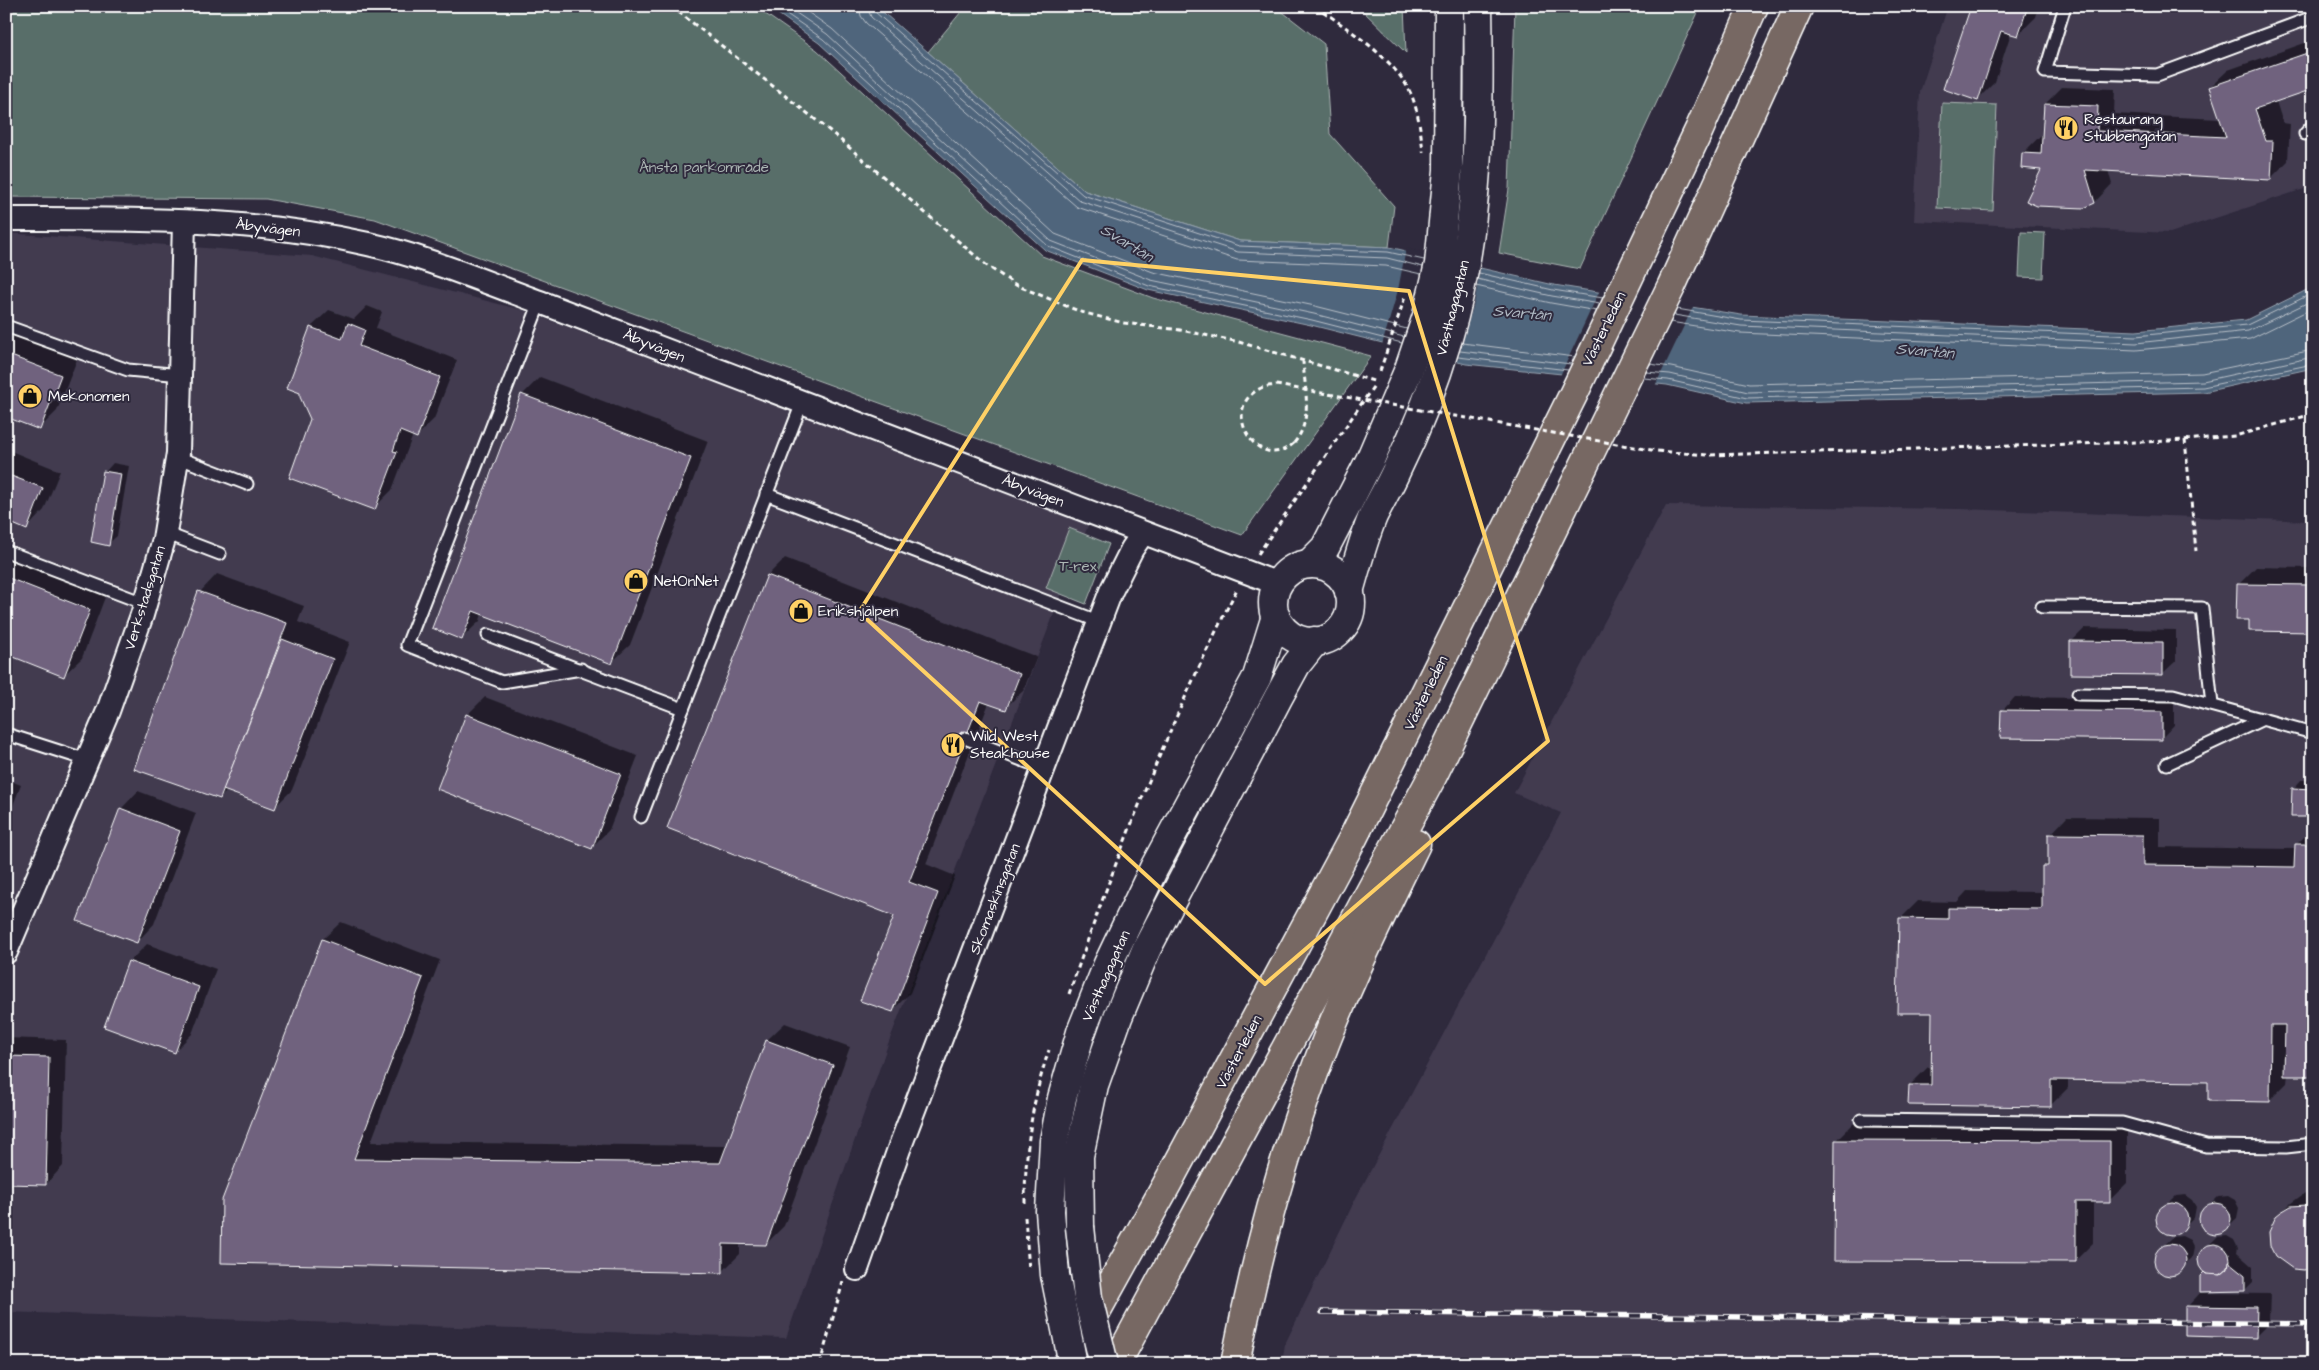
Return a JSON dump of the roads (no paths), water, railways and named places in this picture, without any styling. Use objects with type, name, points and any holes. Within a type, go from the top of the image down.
[{"type":"highway","name":"Västerleden","points":[[1068,1364],[1168,1184],[1353,838],[1574,393],[1754,6]]},
{"type":"highway","points":[[1116,1364],[1432,777],[1672,287],[1799,6]]},
{"type":"highway","points":[[1234,1364],[1260,1247],[1286,1154],[1310,1084],[1347,991],[1434,807],[1432,777]]},
{"type":"main road","name":"Västhagagatan","points":[[1317,556],[1370,460],[1396,367],[1427,316],[1439,264],[1448,170],[1449,6]]},
{"type":"main road","name":"Västhagagatan","points":[[1349,592],[1373,517],[1409,443],[1436,373],[1457,304],[1468,242],[1478,121],[1478,6]]},
{"type":"main road","points":[[1317,556],[1323,566],[1336,572],[1342,579],[1349,592],[1350,612],[1344,625],[1329,638],[1305,641],[1293,636],[1283,628],[1276,616],[1273,603],[1278,584],[1290,571],[1317,556]]},
{"type":"main road","name":"Västhagagatan","points":[[1073,1364],[1055,1275],[1050,1210],[1054,1140],[1062,1098],[1081,1032],[1108,964],[1154,868],[1257,678],[1276,616]]},
{"type":"main road","name":"Västhagagatan","points":[[1104,1364],[1088,1298],[1080,1228],[1079,1156],[1094,1085],[1118,1016],[1146,950],[1296,665],[1316,641]]},
{"type":"street","name":"Åbyvägen","points":[[6,219],[232,223],[296,230],[369,244],[540,302],[1278,584]]},
{"type":"street","name":"Verkstadsgatan","points":[[6,952],[108,710],[146,604],[165,533],[177,457],[181,375],[181,284],[184,222]]},
{"type":"street","name":"Skomaskinsgatan","points":[[857,1269],[902,1141],[1045,769],[1111,591],[1132,549],[1143,533]]},
{"type":"lane","points":[[2065,6],[2045,72],[2157,75],[2313,17]]},
{"type":"lane","points":[[540,302],[407,645],[502,682],[581,669]]},
{"type":"lane","points":[[6,326],[128,370],[181,375]]},
{"type":"lane","points":[[641,817],[802,403]]},
{"type":"lane","points":[[177,457],[247,484]]},
{"type":"lane","points":[[766,494],[1100,622]]},
{"type":"lane","points":[[165,533],[220,554]]},
{"type":"lane","points":[[6,551],[146,604]]},
{"type":"lane","points":[[2042,607],[2202,608],[2212,705]]},
{"type":"lane","points":[[488,634],[683,709]]},
{"type":"lane","points":[[2078,694],[2174,695],[2313,733]]},
{"type":"lane","points":[[2167,764],[2263,719]]},
{"type":"lane","points":[[6,734],[87,760]]},
{"type":"lane","points":[[965,738],[1045,769]]},
{"type":"lane","points":[[1861,1120],[2122,1123],[2206,1146],[2286,1147],[2313,1144]]},
{"type":"water","name":"Svartån","points":[[767,6],[876,6],[1085,191],[1240,241],[1389,247],[1554,285],[1741,315],[2136,331],[2246,320],[2313,287],[2313,368],[2204,392],[1746,403],[1667,385],[1466,364],[1311,325],[1148,290],[1045,250],[819,43]]},
{"type":"railway","points":[[1322,1312],[2313,1324]]},
{"type":"place","name":"Restaurang Stubbengatan","points":[[2066,128]]},
{"type":"place","name":"Mekonomen","points":[[30,396]]},
{"type":"place","name":"NetOnNet","points":[[636,581]]},
{"type":"place","name":"Erikshjälpen","points":[[801,611]]},
{"type":"place","name":"Wild West Steakhouse","points":[[953,745]]},
{"type":"park label","name":"Ånsta parkområde","points":[[704,167]]},
{"type":"park label","name":"T-rex","points":[[1078,566]]}]
